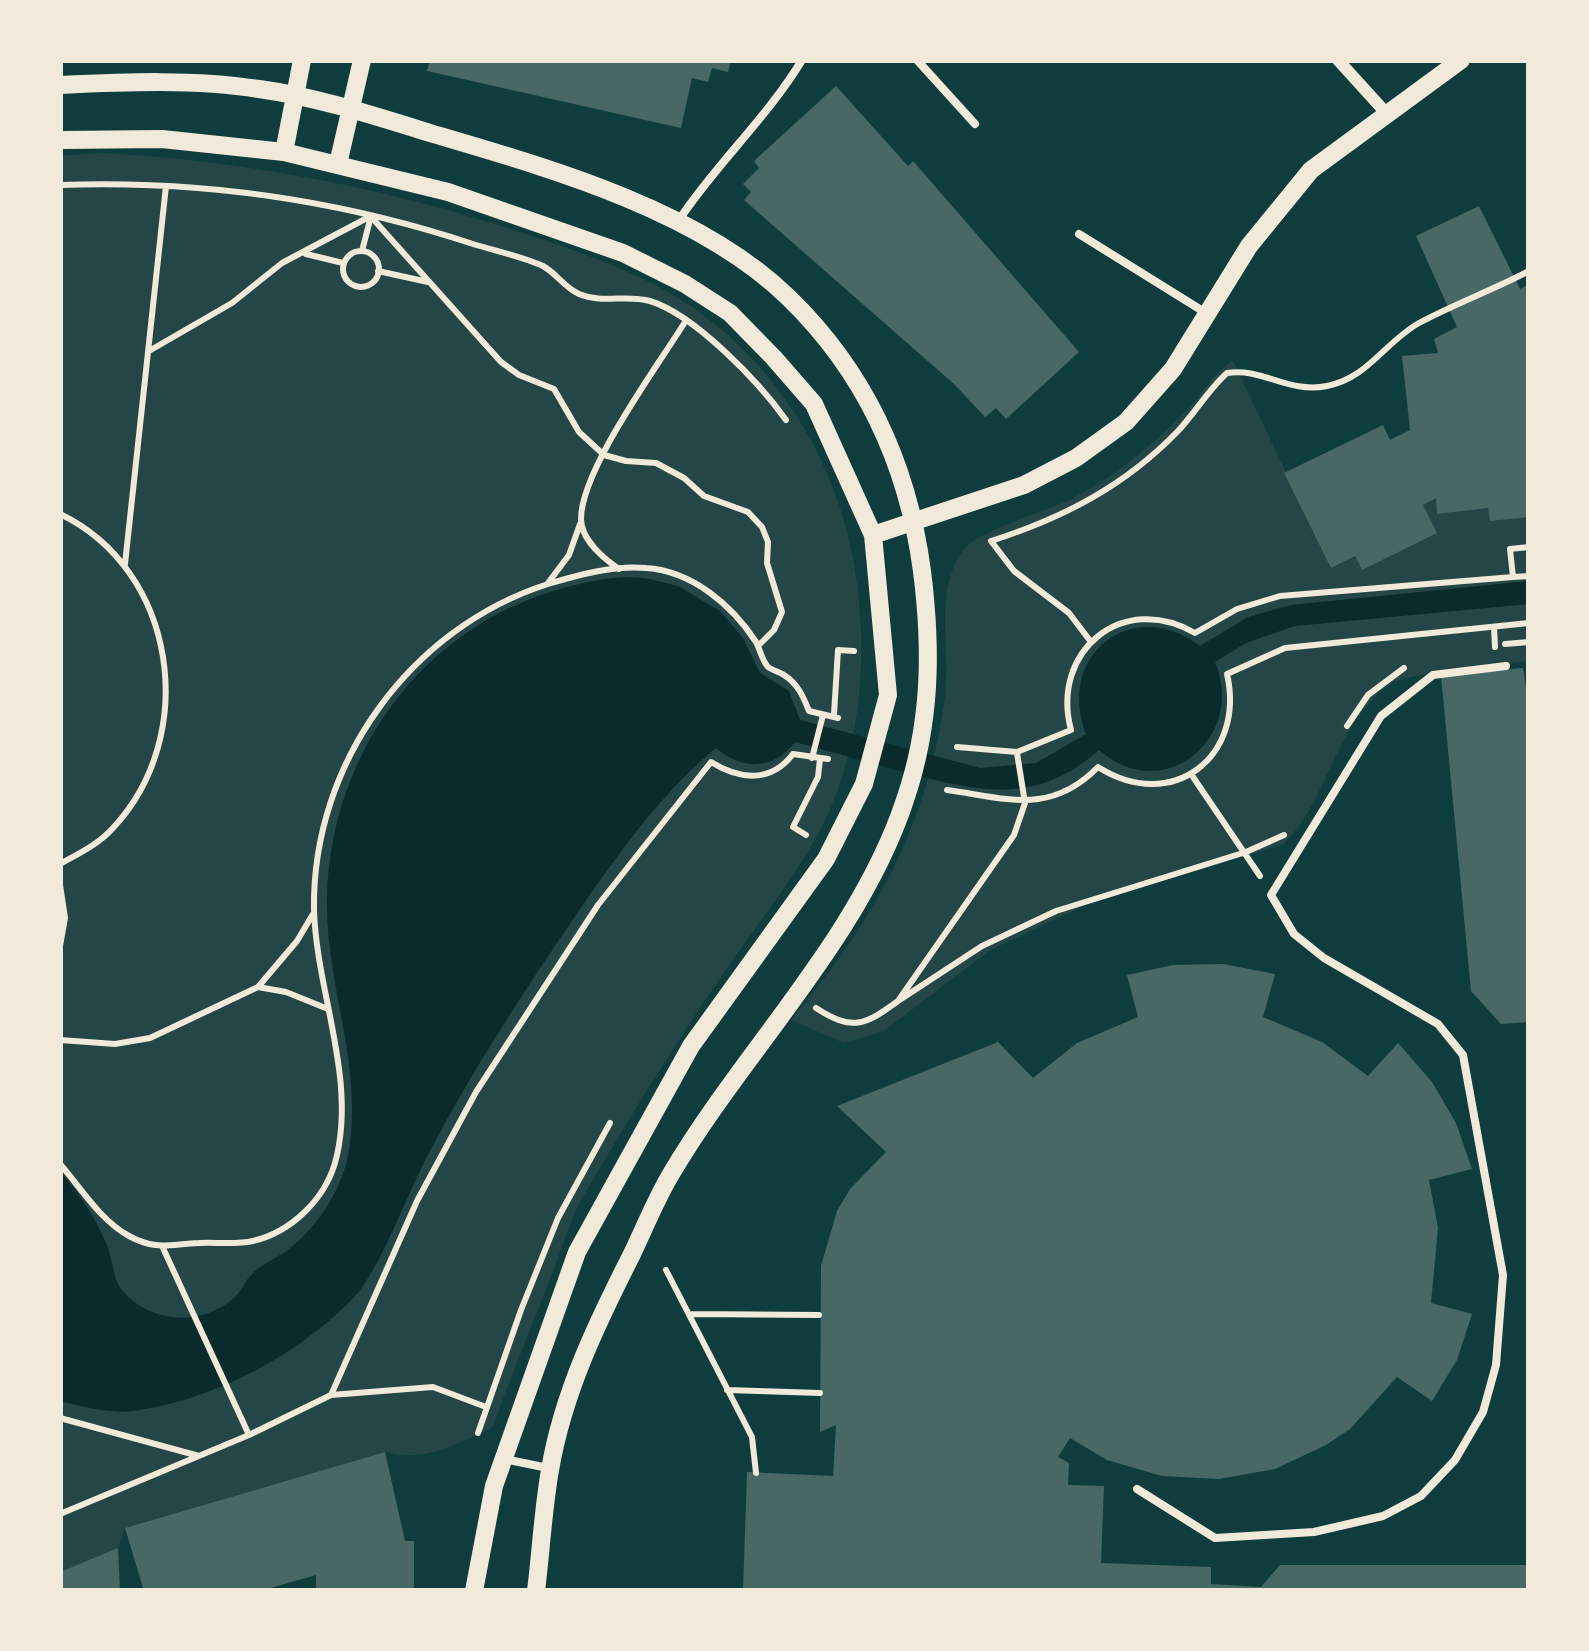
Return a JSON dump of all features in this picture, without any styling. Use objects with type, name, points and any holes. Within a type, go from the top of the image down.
[{"type":"street","points":[[284,152],[302,60]]},
{"type":"street","points":[[338,164],[362,60]]},
{"type":"street","points":[[1338,60],[1387,114]]},
{"type":"street","points":[[873,536],[1024,485],[1094,446],[1126,422],[1159,388],[1249,246],[1311,170],[1461,60]]},
{"type":"street","points":[[60,85],[113,82],[257,88],[512,157],[678,223],[716,243],[788,297],[850,372],[908,490],[929,626],[928,706],[905,800],[889,846],[859,897],[670,1174],[578,1367],[550,1468],[536,1591]]},
{"type":"street","points":[[60,140],[162,139],[284,152],[338,164],[448,192],[603,245],[685,284],[730,313],[814,404],[873,536],[888,695],[864,784],[826,859],[691,1046],[577,1252],[503,1458],[474,1591]]},
{"type":"lane","points":[[678,223],[703,184],[753,130],[802,60]]},
{"type":"lane","points":[[917,60],[975,124]]},
{"type":"lane","points":[[1079,234],[1208,314]]},
{"type":"lane","points":[[1137,1489],[1215,1538],[1314,1532],[1383,1516],[1421,1496],[1454,1460],[1484,1412],[1496,1366],[1502,1275],[1463,1054],[1438,1024],[1294,934],[1271,896],[1381,716],[1433,675],[1506,666]]},
{"type":"lane","points":[[503,1458],[550,1468]]},
{"type":"path","points":[[60,185],[242,190],[430,230],[547,268],[574,292],[597,300],[653,302],[727,355],[786,420]]},
{"type":"path","points":[[125,567],[166,185]]},
{"type":"path","points":[[362,250],[370,216]]},
{"type":"path","points":[[147,352],[232,303],[283,263],[370,216]]},
{"type":"path","points":[[370,216],[501,362],[554,389],[579,432],[604,455],[656,463],[704,496],[748,512],[762,527],[782,612],[774,630],[758,646]]},
{"type":"path","points":[[362,250],[376,260],[378,271],[374,281],[358,286],[347,280],[344,263],[362,250]]},
{"type":"path","points":[[302,254],[344,263]]},
{"type":"path","points":[[378,271],[429,282]]},
{"type":"path","points":[[1091,642],[1069,613],[1021,578],[991,541],[1058,518],[1111,488],[1181,428],[1227,373],[1253,373],[1299,388],[1334,385],[1365,370],[1418,324],[1529,271]]},
{"type":"path","points":[[546,585],[569,555],[586,488],[685,322]]},
{"type":"path","points":[[60,514],[88,531],[141,589],[163,647],[166,713],[148,778],[111,831],[60,864]]},
{"type":"path","points":[[580,524],[600,556],[620,569]]},
{"type":"path","points":[[1513,577],[1510,549],[1529,547]]},
{"type":"path","points":[[60,1163],[103,1216],[124,1234],[153,1247],[252,1242],[278,1232],[305,1213],[323,1191],[335,1162],[339,1130],[339,1093],[314,912],[316,872],[330,808],[351,754],[383,701],[421,656],[459,627],[497,605],[577,575],[648,568],[682,578],[714,595],[737,616],[768,668],[800,690],[808,711],[832,716]]},
{"type":"path","points":[[956,747],[1017,752],[1070,730],[1068,681],[1091,642],[1112,627],[1137,620],[1164,621],[1195,633],[1237,609],[1280,596],[1529,576]]},
{"type":"path","points":[[947,790],[1024,803],[1059,794],[1086,780],[1098,767],[1118,779],[1143,785],[1169,782],[1205,763],[1223,739],[1232,706],[1227,674],[1270,652],[1529,622]]},
{"type":"path","points":[[1478,653],[1496,650],[1494,627]]},
{"type":"path","points":[[1495,645],[1529,642]]},
{"type":"path","points":[[806,835],[793,827],[818,777],[832,716],[838,650],[854,651]]},
{"type":"path","points":[[1342,736],[1368,695],[1409,665]]},
{"type":"path","points":[[898,1001],[1014,835],[1024,803],[1017,752]]},
{"type":"path","points":[[331,1395],[417,1201],[476,1092],[609,890],[711,762],[746,778],[782,770],[793,754],[820,759]]},
{"type":"path","points":[[1191,774],[1246,851],[1271,896]]},
{"type":"path","points":[[816,1008],[856,1025],[872,1021],[982,946],[1056,911],[1246,851],[1278,839],[1297,825]]},
{"type":"path","points":[[60,885],[65,918],[60,946]]},
{"type":"path","points":[[60,1040],[116,1044],[150,1038],[258,987],[297,941],[314,912]]},
{"type":"path","points":[[258,987],[286,992],[328,1009]]},
{"type":"path","points":[[162,1246],[249,1436]]},
{"type":"path","points":[[666,1270],[752,1437],[755,1473]]},
{"type":"path","points":[[688,1314],[819,1315]]},
{"type":"path","points":[[60,1514],[249,1436],[331,1395],[433,1387],[487,1408]]},
{"type":"path","points":[[727,1390],[820,1393]]},
{"type":"path","points":[[60,1418],[199,1456]]},
{"type":"shaded area","points":[[102,153],[268,171],[431,206],[608,263],[696,310],[769,378],[828,475],[851,547],[861,662],[852,738],[828,814],[786,885],[670,1053],[582,1199],[492,1428],[440,1450],[414,1455],[385,1452],[125,1528],[118,1548],[60,1572],[60,156]]},
{"type":"shaded area","points":[[1233,361],[1331,567],[1355,556],[1361,569],[1423,505],[1436,498],[1438,514],[1488,508],[1529,517],[1529,661],[1391,684],[1357,718],[1312,805],[1284,844],[1086,905],[990,950],[884,1031],[844,1043],[791,1020],[872,908],[911,829],[937,743],[945,696],[948,586],[961,553],[982,536],[1075,497],[1121,468],[1177,420]]},
{"type":"shaded area","points":[[645,578],[678,586],[720,611],[743,638],[760,673],[789,691],[800,720],[980,768],[1036,763],[1086,734],[1079,705],[1082,680],[1091,658],[1106,641],[1126,631],[1149,627],[1174,632],[1200,646],[1248,617],[1291,605],[1529,581],[1529,604],[1295,626],[1246,643],[1215,662],[1222,690],[1219,716],[1209,738],[1193,756],[1172,767],[1149,771],[1124,766],[1099,750],[1052,780],[1006,790],[982,789],[795,742],[777,758],[757,764],[736,760],[716,748],[634,834],[529,984],[446,1121],[366,1282],[334,1317],[254,1371],[193,1397],[123,1412],[60,1401],[60,1171],[98,1227],[119,1286],[147,1310],[162,1315],[193,1317],[222,1307],[255,1271],[300,1239],[335,1192],[349,1150],[351,1088],[327,906],[331,854],[342,804],[361,757],[386,713],[418,674],[499,613],[584,583]]},
{"type":"building","points":[[430,60],[731,60],[728,72],[712,68],[708,82],[692,78],[681,128],[427,71]]},
{"type":"building","points":[[836,86],[908,166],[913,161],[1079,352],[1006,419],[996,408],[985,417],[954,384],[744,200],[751,192],[743,184],[759,168],[754,161]]},
{"type":"building","points":[[1479,206],[1520,289],[1529,284],[1529,517],[1490,521],[1488,508],[1437,514],[1436,498],[1423,505],[1437,533],[1362,570],[1355,556],[1331,568],[1284,473],[1383,425],[1390,440],[1410,430],[1402,356],[1438,353],[1434,339],[1457,327],[1416,236]]},
{"type":"building","points":[[1523,668],[1529,707],[1529,1022],[1501,1024],[1471,991],[1441,676]]},
{"type":"building","points":[[1223,964],[1275,974],[1263,1017],[1322,1042],[1368,1076],[1398,1043],[1432,1082],[1456,1123],[1472,1169],[1429,1180],[1438,1228],[1431,1303],[1472,1314],[1457,1360],[1432,1401],[1397,1377],[1350,1429],[1275,1469],[1219,1479],[1162,1476],[1107,1460],[1070,1438],[1058,1457],[1069,1463],[1068,1485],[1104,1486],[1101,1563],[1211,1567],[1211,1584],[1261,1587],[1280,1565],[1529,1565],[1529,1591],[743,1591],[747,1472],[833,1476],[836,1425],[820,1432],[821,1266],[837,1211],[850,1189],[886,1152],[837,1106],[998,1042],[1033,1078],[1077,1043],[1138,1017],[1127,975],[1173,965]]},
{"type":"building","points":[[385,1452],[405,1541],[414,1541],[414,1591],[316,1591],[316,1575],[260,1591],[144,1591],[125,1528]]},
{"type":"building","points":[[118,1548],[120,1591],[60,1591],[60,1572]]}]
